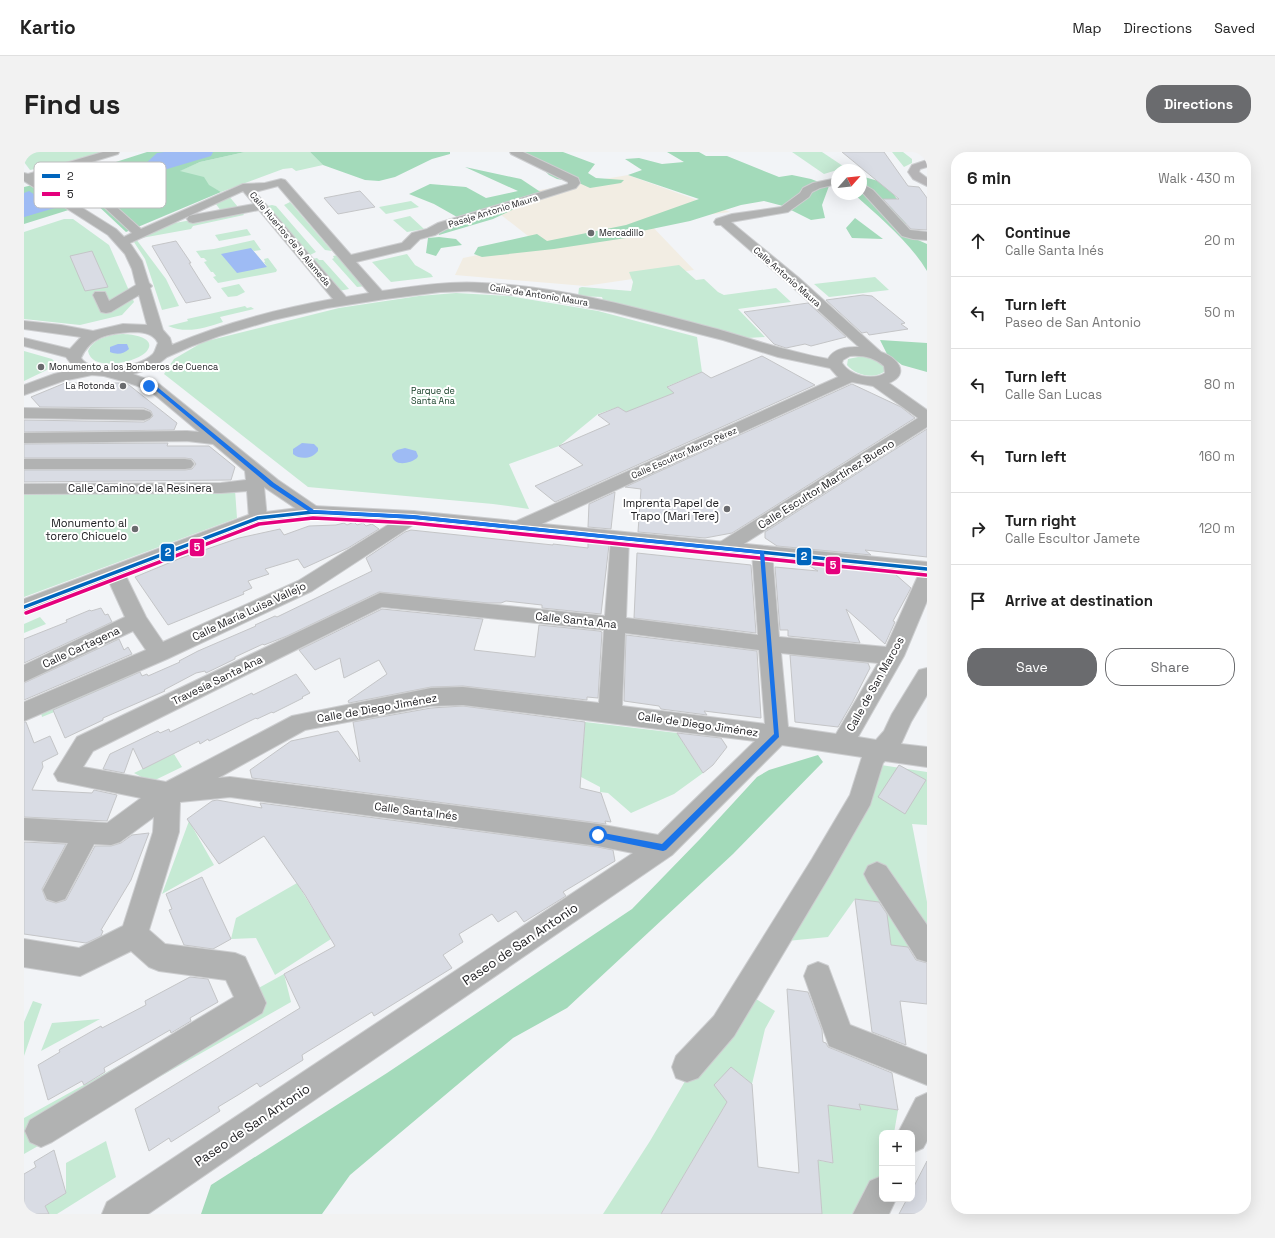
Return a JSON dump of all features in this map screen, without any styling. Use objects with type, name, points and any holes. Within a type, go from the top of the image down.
[{"type":"main road","points":[[914,155],[925,163]]},
{"type":"main road","points":[[925,163],[916,167],[913,172],[917,177],[927,183]]},
{"type":"main road","points":[[24,607],[115,574],[258,518],[313,512],[413,517],[927,569]]},
{"type":"street","points":[[81,162],[114,152]]},
{"type":"street","name":"Pasaje Antonio Maura","points":[[348,260],[406,246],[416,236],[431,232],[442,226],[572,186],[574,183],[574,180],[559,172],[515,152]]},
{"type":"street","name":"Calle Huertos de la Alameda","points":[[342,301],[248,190],[263,185],[281,182],[379,296]]},
{"type":"street","name":"Calle Antonio Maura","points":[[831,182],[817,185],[807,190],[805,195],[784,210],[732,218],[723,223],[794,281],[876,355],[889,362],[894,372],[886,379],[876,381]]},
{"type":"street","points":[[123,243],[233,191],[248,186],[263,185]]},
{"type":"street","points":[[867,190],[906,232],[913,235],[927,236]]},
{"type":"street","points":[[162,224],[261,206]]},
{"type":"street","points":[[74,208],[112,232],[136,260],[158,334],[164,340],[165,346],[158,357],[154,387]]},
{"type":"street","points":[[111,208],[140,234]]},
{"type":"street","name":"Calle de Antonio Maura","points":[[109,373],[134,370],[158,357],[216,332],[250,322],[342,301],[424,289],[462,286],[495,288],[533,293],[595,304],[727,337],[790,356],[839,360]]},
{"type":"street","points":[[100,295],[106,309],[146,292]]},
{"type":"street","points":[[51,379],[74,358],[76,349],[82,343],[94,335],[115,329],[136,314],[146,292]]},
{"type":"street","points":[[24,325],[61,329],[94,335]]},
{"type":"street","name":"Calle de Antonio Maura","points":[[115,329],[137,328],[158,334],[189,336],[216,332]]},
{"type":"street","points":[[848,330],[851,341],[850,345],[839,360],[841,372],[859,380],[876,381],[927,417]]},
{"type":"street","points":[[24,342],[74,358],[80,367],[90,371]]},
{"type":"street","points":[[839,360],[860,352],[876,355]]},
{"type":"street","points":[[24,390],[51,379],[90,371],[109,373],[131,378],[154,387],[216,439],[255,478],[272,484],[313,512]]},
{"type":"street","name":"Calle Escultor Marco Pérez","points":[[516,528],[851,377]]},
{"type":"street","points":[[24,414],[144,415]]},
{"type":"street","name":"Calle Escultor Martínez Bueno","points":[[724,548],[927,420]]},
{"type":"street","points":[[24,438],[187,436],[216,439]]},
{"type":"street","points":[[24,464],[185,464]]},
{"type":"street","points":[[255,478],[258,518]]},
{"type":"street","name":"Calle Camino de la Resinera","points":[[24,489],[221,488],[255,478]]},
{"type":"street","name":"Calle María Luisa Vallejo","points":[[24,712],[160,653],[305,586],[413,517]]},
{"type":"street","points":[[610,713],[620,538]]},
{"type":"street","points":[[762,552],[771,644],[777,735],[927,756]]},
{"type":"street","points":[[115,574],[137,620],[160,653]]},
{"type":"street","name":"Calle de San Marcos","points":[[842,745],[893,656],[927,578]]},
{"type":"street","name":"Calle Santa Ana","points":[[380,600],[615,624],[771,644],[893,656]]},
{"type":"street","name":"Travesía Santa Ana","points":[[168,793],[66,774],[85,744],[380,600]]},
{"type":"street","name":"Calle Cartagena","points":[[24,674],[137,620]]},
{"type":"street","points":[[687,1066],[724,1026],[821,867],[861,798],[873,758],[894,736],[900,720],[927,676]]},
{"type":"street","name":"Calle de Diego Jiménez","points":[[24,829],[111,834],[168,793],[300,722],[431,697],[463,696],[610,713],[777,735]]},
{"type":"street","name":"Paseo de San Antonio","points":[[119,1214],[663,847],[777,735]]},
{"type":"street","name":"Calle Santa Inés","points":[[168,793],[230,787],[598,835],[663,847]]},
{"type":"street","points":[[24,954],[80,962],[134,935],[166,832],[168,793]]},
{"type":"street","points":[[56,890],[87,833]]},
{"type":"street","points":[[877,874],[927,948]]},
{"type":"street","points":[[41,1131],[252,1003],[235,967],[159,957],[134,935]]},
{"type":"street","points":[[818,976],[839,1036],[927,1070]]},
{"type":"street","points":[[915,1131],[927,1109]]},
{"type":"street","points":[[870,1214],[879,1198]]},
{"type":"shaded area","name":"Mercadillo","points":[[628,175],[730,212],[648,222],[694,270],[585,286],[455,275],[463,258],[537,243],[482,200]]},
{"type":"green space","points":[[24,152],[109,152],[69,162],[34,162],[34,169],[30,170],[24,162]]},
{"type":"green space","points":[[147,152],[245,152],[200,162],[180,171],[204,177],[209,185],[221,192],[126,232],[100,208],[166,208],[166,162],[116,162]]},
{"type":"green space","points":[[245,152],[310,152],[323,165],[296,171],[292,168],[283,169],[221,192],[179,171],[200,162]]},
{"type":"green space","points":[[310,152],[450,152],[450,154],[432,159],[395,177],[379,181],[365,180],[323,165]]},
{"type":"green space","points":[[519,152],[563,152],[595,164],[588,173],[596,178],[624,180],[621,183],[590,188],[579,183],[557,179],[549,175],[542,168]]},
{"type":"green space","points":[[667,152],[699,152],[706,156],[727,156],[779,177],[792,175],[811,179],[829,186],[822,205],[825,218],[811,220],[783,206],[764,201],[741,205],[690,221],[642,231],[626,238],[554,249],[482,257],[474,254],[478,247],[537,234],[547,241],[626,225],[699,199],[628,175],[642,170],[625,159],[639,158],[662,164],[684,162]]},
{"type":"green space","points":[[792,152],[822,152],[840,164],[831,164],[831,172],[824,174]]},
{"type":"green space","points":[[892,152],[903,152],[912,159],[912,163],[904,167]]},
{"type":"green space","points":[[465,167],[521,179],[548,197],[512,210],[493,219],[439,235],[437,224],[457,217],[434,204],[409,194],[430,184],[466,187],[486,198],[518,191]]},
{"type":"green space","points":[[867,178],[885,183],[897,199],[882,199],[886,206],[903,207],[917,223],[904,224],[909,236],[927,244],[927,271],[912,250],[860,200],[867,200]]},
{"type":"green space","points":[[34,185],[34,208],[75,208],[24,224],[24,187]]},
{"type":"green space","points":[[228,195],[238,207],[221,211],[213,200]]},
{"type":"green space","points":[[411,201],[419,207],[386,214],[379,207]]},
{"type":"green space","points":[[290,202],[332,251],[325,250],[284,205]]},
{"type":"green space","points":[[267,206],[276,206],[316,252],[310,255]]},
{"type":"green space","points":[[241,211],[244,215],[193,226],[191,229],[136,239],[166,279],[179,306],[162,310],[145,259],[132,239],[164,225]]},
{"type":"green space","points":[[410,216],[424,229],[407,232],[393,220]]},
{"type":"green space","points":[[855,218],[883,239],[852,238],[846,228]]},
{"type":"green space","points":[[64,219],[73,219],[109,245],[134,302],[122,315],[80,325],[24,319],[24,232]]},
{"type":"green space","points":[[247,229],[251,235],[219,241],[215,235]]},
{"type":"green space","points":[[439,237],[456,239],[462,245],[441,248],[436,256],[426,253],[428,238]]},
{"type":"green space","points":[[254,240],[261,250],[254,251],[251,248],[267,267],[264,259],[268,258],[277,270],[276,272],[218,283],[213,277],[216,276],[204,262],[207,261],[204,258],[201,258],[196,251],[214,249]]},
{"type":"green space","points":[[407,254],[415,265],[431,274],[433,277],[391,282],[372,262]]},
{"type":"green space","points":[[338,255],[366,286],[357,287],[332,259],[334,258],[333,256]]},
{"type":"green space","points":[[317,258],[319,260],[323,260],[349,289],[339,291],[311,259]]},
{"type":"green space","points":[[679,265],[696,280],[704,279],[718,292],[724,295],[776,288],[791,302],[738,309],[765,337],[747,338],[604,303],[602,297],[578,296],[579,288],[582,287],[631,291],[633,282],[629,272]]},
{"type":"green space","points":[[875,277],[889,290],[829,297],[814,284]]},
{"type":"green space","points":[[239,284],[245,292],[237,296],[228,297],[221,288]]},
{"type":"green space","name":"Parque de Santa Ana","points":[[456,293],[509,296],[598,311],[697,337],[702,372],[668,386],[674,393],[637,408],[632,416],[618,407],[598,414],[559,446],[509,464],[529,509],[493,504],[308,487],[164,374],[174,359],[203,342],[339,308],[419,296]]},
{"type":"green space","points":[[245,306],[247,308],[251,307],[254,309],[220,317],[223,322],[209,326],[182,330],[168,326],[188,321],[187,319]]},
{"type":"green space","points":[[122,334],[138,336],[147,340],[149,348],[140,357],[114,364],[97,362],[91,358],[88,351],[94,343],[107,336]]},
{"type":"green space","points":[[880,340],[927,343],[927,372],[902,365],[887,354]]},
{"type":"green space","points":[[24,351],[52,359],[55,362],[53,367],[24,381]]},
{"type":"green space","points":[[863,356],[869,357],[884,364],[885,371],[881,374],[871,376],[860,374],[847,365],[848,359]]},
{"type":"green space","points":[[24,489],[235,490],[237,518],[24,597]]},
{"type":"green space","points":[[40,617],[46,624],[24,633],[24,624]]},
{"type":"green space","points":[[131,670],[135,679],[42,717],[40,708]]},
{"type":"green space","points":[[585,722],[677,733],[703,773],[674,794],[631,813],[608,793],[600,792],[600,787],[581,777]]},
{"type":"green space","points":[[174,754],[182,767],[151,782],[134,773]]},
{"type":"green space","points":[[818,755],[823,762],[733,854],[567,1008],[513,1038],[350,1175],[322,1214],[201,1214],[211,1185],[387,1073],[632,909],[700,839],[757,777],[769,770]]},
{"type":"green space","points":[[881,765],[927,772],[927,825],[912,824],[927,902],[927,950],[891,945],[885,903],[855,899],[828,937],[787,941]]},
{"type":"green space","points":[[189,821],[214,865],[162,894]]},
{"type":"green space","points":[[297,883],[331,939],[275,975],[256,938],[231,939],[236,918]]},
{"type":"green space","points":[[284,974],[291,1002],[24,1154],[24,1118]]},
{"type":"green space","points":[[753,997],[775,1011],[765,1029],[752,1084],[731,1067],[727,1102],[661,1214],[603,1214],[650,1141],[691,1071]]},
{"type":"green space","points":[[33,1001],[42,1004],[24,1056],[24,1022]]},
{"type":"green space","points":[[100,1019],[41,1051],[52,1023]]},
{"type":"green space","points":[[859,1104],[898,1110],[895,1130],[879,1130],[878,1200],[886,1214],[822,1214],[819,1176],[815,1160],[833,1163],[828,1105],[860,1110]]},
{"type":"green space","points":[[106,1141],[116,1177],[57,1214],[48,1214],[45,1206],[66,1193],[66,1163]]},
{"type":"water","points":[[209,152],[184,160],[175,158],[169,165],[166,166],[166,162],[147,162],[157,153]]},
{"type":"water","points":[[29,191],[34,194],[34,208],[55,208],[24,217],[24,193]]},
{"type":"water","points":[[251,248],[267,267],[237,273],[221,254]]},
{"type":"water","points":[[118,344],[127,344],[129,349],[120,354],[110,352],[110,347]]},
{"type":"water","points":[[302,443],[314,444],[318,448],[318,451],[313,456],[306,458],[296,456],[293,454],[293,449]]},
{"type":"water","points":[[405,448],[416,451],[418,456],[410,462],[398,463],[393,458],[392,454],[397,450]]},
{"type":"building","points":[[842,152],[884,152],[908,186],[919,187],[927,198],[927,230],[911,229],[883,199],[899,199],[867,173],[867,164],[857,164]]},
{"type":"building","points":[[360,191],[375,207],[338,214],[324,198]]},
{"type":"building","points":[[176,241],[191,263],[189,263],[211,298],[186,303],[152,246]]},
{"type":"building","points":[[92,251],[108,287],[85,291],[70,256]]},
{"type":"building","points":[[863,295],[872,296],[905,323],[901,324],[908,329],[869,335],[867,332],[862,333],[826,300]]},
{"type":"building","points":[[808,303],[846,337],[811,346],[805,344],[786,348],[774,344],[744,312]]},
{"type":"building","points":[[762,356],[815,385],[555,502],[535,486],[583,465],[559,446],[610,424],[598,415],[618,407],[626,412],[674,393],[667,387],[702,372],[711,378]]},
{"type":"building","points":[[65,383],[125,383],[177,423],[174,430],[24,432],[24,420],[144,422],[153,416],[151,411],[144,408],[40,407],[31,397]]},
{"type":"building","points":[[852,384],[901,407],[915,418],[732,533],[705,538],[638,532],[641,489],[625,487]]},
{"type":"building","points":[[927,429],[927,557],[865,550],[871,555],[777,546],[765,538],[765,532]]},
{"type":"building","points":[[168,443],[167,446],[209,446],[235,467],[231,480],[24,482],[24,470],[185,470],[192,469],[196,464],[192,459],[185,458],[24,458],[24,444]]},
{"type":"building","points":[[615,492],[611,529],[588,527],[589,504]]},
{"type":"building","points":[[354,522],[357,525],[363,523],[366,526],[372,524],[379,529],[348,548],[304,568],[298,559],[265,569],[269,574],[248,581],[252,588],[243,592],[244,594],[168,625],[135,577],[181,558],[239,538],[280,529],[284,535],[309,526],[336,525],[344,523],[347,525]]},
{"type":"building","points":[[411,530],[588,548],[588,543],[609,545],[601,614],[542,608],[542,605],[506,601],[501,603],[488,603],[379,592],[287,636],[264,645],[263,644],[235,657],[235,659],[206,673],[205,671],[196,673],[164,690],[165,691],[103,718],[103,720],[65,738],[53,710],[140,672],[142,676],[147,674],[148,676],[180,662],[179,661],[198,651],[256,626],[255,625],[275,616],[277,617],[372,571],[366,558],[405,532]]},
{"type":"building","points":[[637,553],[751,565],[756,633],[634,618]]},
{"type":"building","points":[[808,565],[895,574],[911,588],[893,621],[895,622],[885,644],[846,609],[860,643],[788,636],[788,630],[780,630],[775,567],[818,571]]},
{"type":"building","points":[[101,608],[105,615],[108,614],[112,622],[24,663],[24,639],[67,622],[66,620],[90,610]]},
{"type":"building","points":[[382,609],[483,619],[474,650],[535,657],[539,625],[602,632],[598,698],[587,697],[587,700],[463,686],[431,687],[349,703],[348,701],[387,674],[379,660],[344,678],[340,658],[315,670],[299,650]]},
{"type":"building","points":[[626,635],[757,651],[761,718],[704,711],[707,715],[661,709],[659,706],[624,701]]},
{"type":"building","points":[[119,639],[124,650],[128,647],[132,654],[24,700],[24,683]]},
{"type":"building","points":[[790,655],[868,663],[870,668],[838,727],[795,722]]},
{"type":"building","points":[[296,674],[310,693],[273,713],[272,712],[257,719],[256,718],[209,741],[208,739],[200,744],[199,741],[143,769],[133,748],[124,773],[103,769],[110,754],[158,731],[160,733],[169,729],[170,732]]},
{"type":"building","points":[[463,706],[585,722],[580,788],[601,793],[611,822],[605,821],[606,824],[252,778],[250,770],[291,741],[338,731],[360,762],[353,722],[431,708]]},
{"type":"building","points":[[24,722],[26,722],[34,743],[50,736],[58,754],[42,762],[43,767],[32,790],[92,793],[94,790],[117,795],[107,821],[24,817]]},
{"type":"building","points":[[677,733],[721,738],[727,747],[713,765],[703,773]]},
{"type":"building","points":[[899,765],[926,780],[905,814],[878,797]]},
{"type":"building","points":[[217,800],[262,808],[260,803],[598,847],[613,850],[615,861],[563,892],[566,896],[524,922],[516,911],[498,922],[492,914],[459,934],[463,942],[443,955],[452,968],[374,1016],[372,1012],[302,1055],[303,1060],[260,1087],[257,1083],[218,1107],[220,1111],[171,1142],[169,1138],[149,1151],[135,1109],[300,1008],[284,974],[335,946],[305,895],[264,836],[219,864],[187,819],[212,801]]},
{"type":"building","points":[[149,833],[131,880],[101,930],[103,931],[101,936],[86,943],[24,934],[24,842],[66,844],[42,889],[46,900],[56,903],[66,900],[95,846],[111,846],[121,843],[132,835]]},
{"type":"building","points":[[202,877],[231,939],[213,949],[184,945],[169,910],[172,909],[166,894]]},
{"type":"building","points":[[855,899],[879,902],[887,914],[891,945],[908,947],[916,960],[927,963],[927,1004],[900,1001],[906,1045],[872,1032]]},
{"type":"building","points":[[190,977],[208,979],[218,1002],[190,1018],[191,1021],[171,1033],[170,1030],[104,1068],[105,1072],[84,1085],[82,1081],[48,1100],[38,1065],[60,1052],[59,1050],[101,1026],[102,1028],[146,1005],[145,1001]]},
{"type":"building","points":[[787,989],[808,992],[822,1030],[823,1042],[826,1043],[828,1047],[892,1073],[898,1110],[859,1104],[861,1110],[828,1105],[833,1163],[818,1160],[822,1214],[661,1214],[727,1102],[714,1085],[731,1067],[752,1084],[758,1167],[799,1173]]},
{"type":"building","points":[[54,1150],[66,1193],[45,1206],[49,1214],[24,1214],[24,1174],[36,1167],[34,1162]]},
{"type":"building","points":[[927,1161],[927,1214],[899,1214],[905,1202],[915,1202],[915,1184]]},
{"type":"waterway","points":[[166,163],[204,152]]},
{"type":"waterway","points":[[24,211],[34,208]]},
{"type":"transit line","name":"2","points":[[24,607],[258,518],[313,512],[413,517],[927,569]]},
{"type":"transit line","name":"5","points":[[26,613],[259,524],[313,518],[413,523],[926,575]]},
{"type":"place","name":"Mercadillo","points":[[591,233]]},
{"type":"place","name":"Monumento a los Bomberos de Cuenca","points":[[41,367]]},
{"type":"place","name":"La Rotonda","points":[[123,386]]},
{"type":"place","name":"Imprenta Papel de Trapo (Mari Tere)","points":[[727,509]]},
{"type":"place","name":"Monumento al torero Chicuelo","points":[[135,529]]},
{"type":"route","points":[[149,386],[154,387],[272,484],[313,512],[413,517],[762,552],[771,644],[777,735],[663,847],[598,835]]}]
